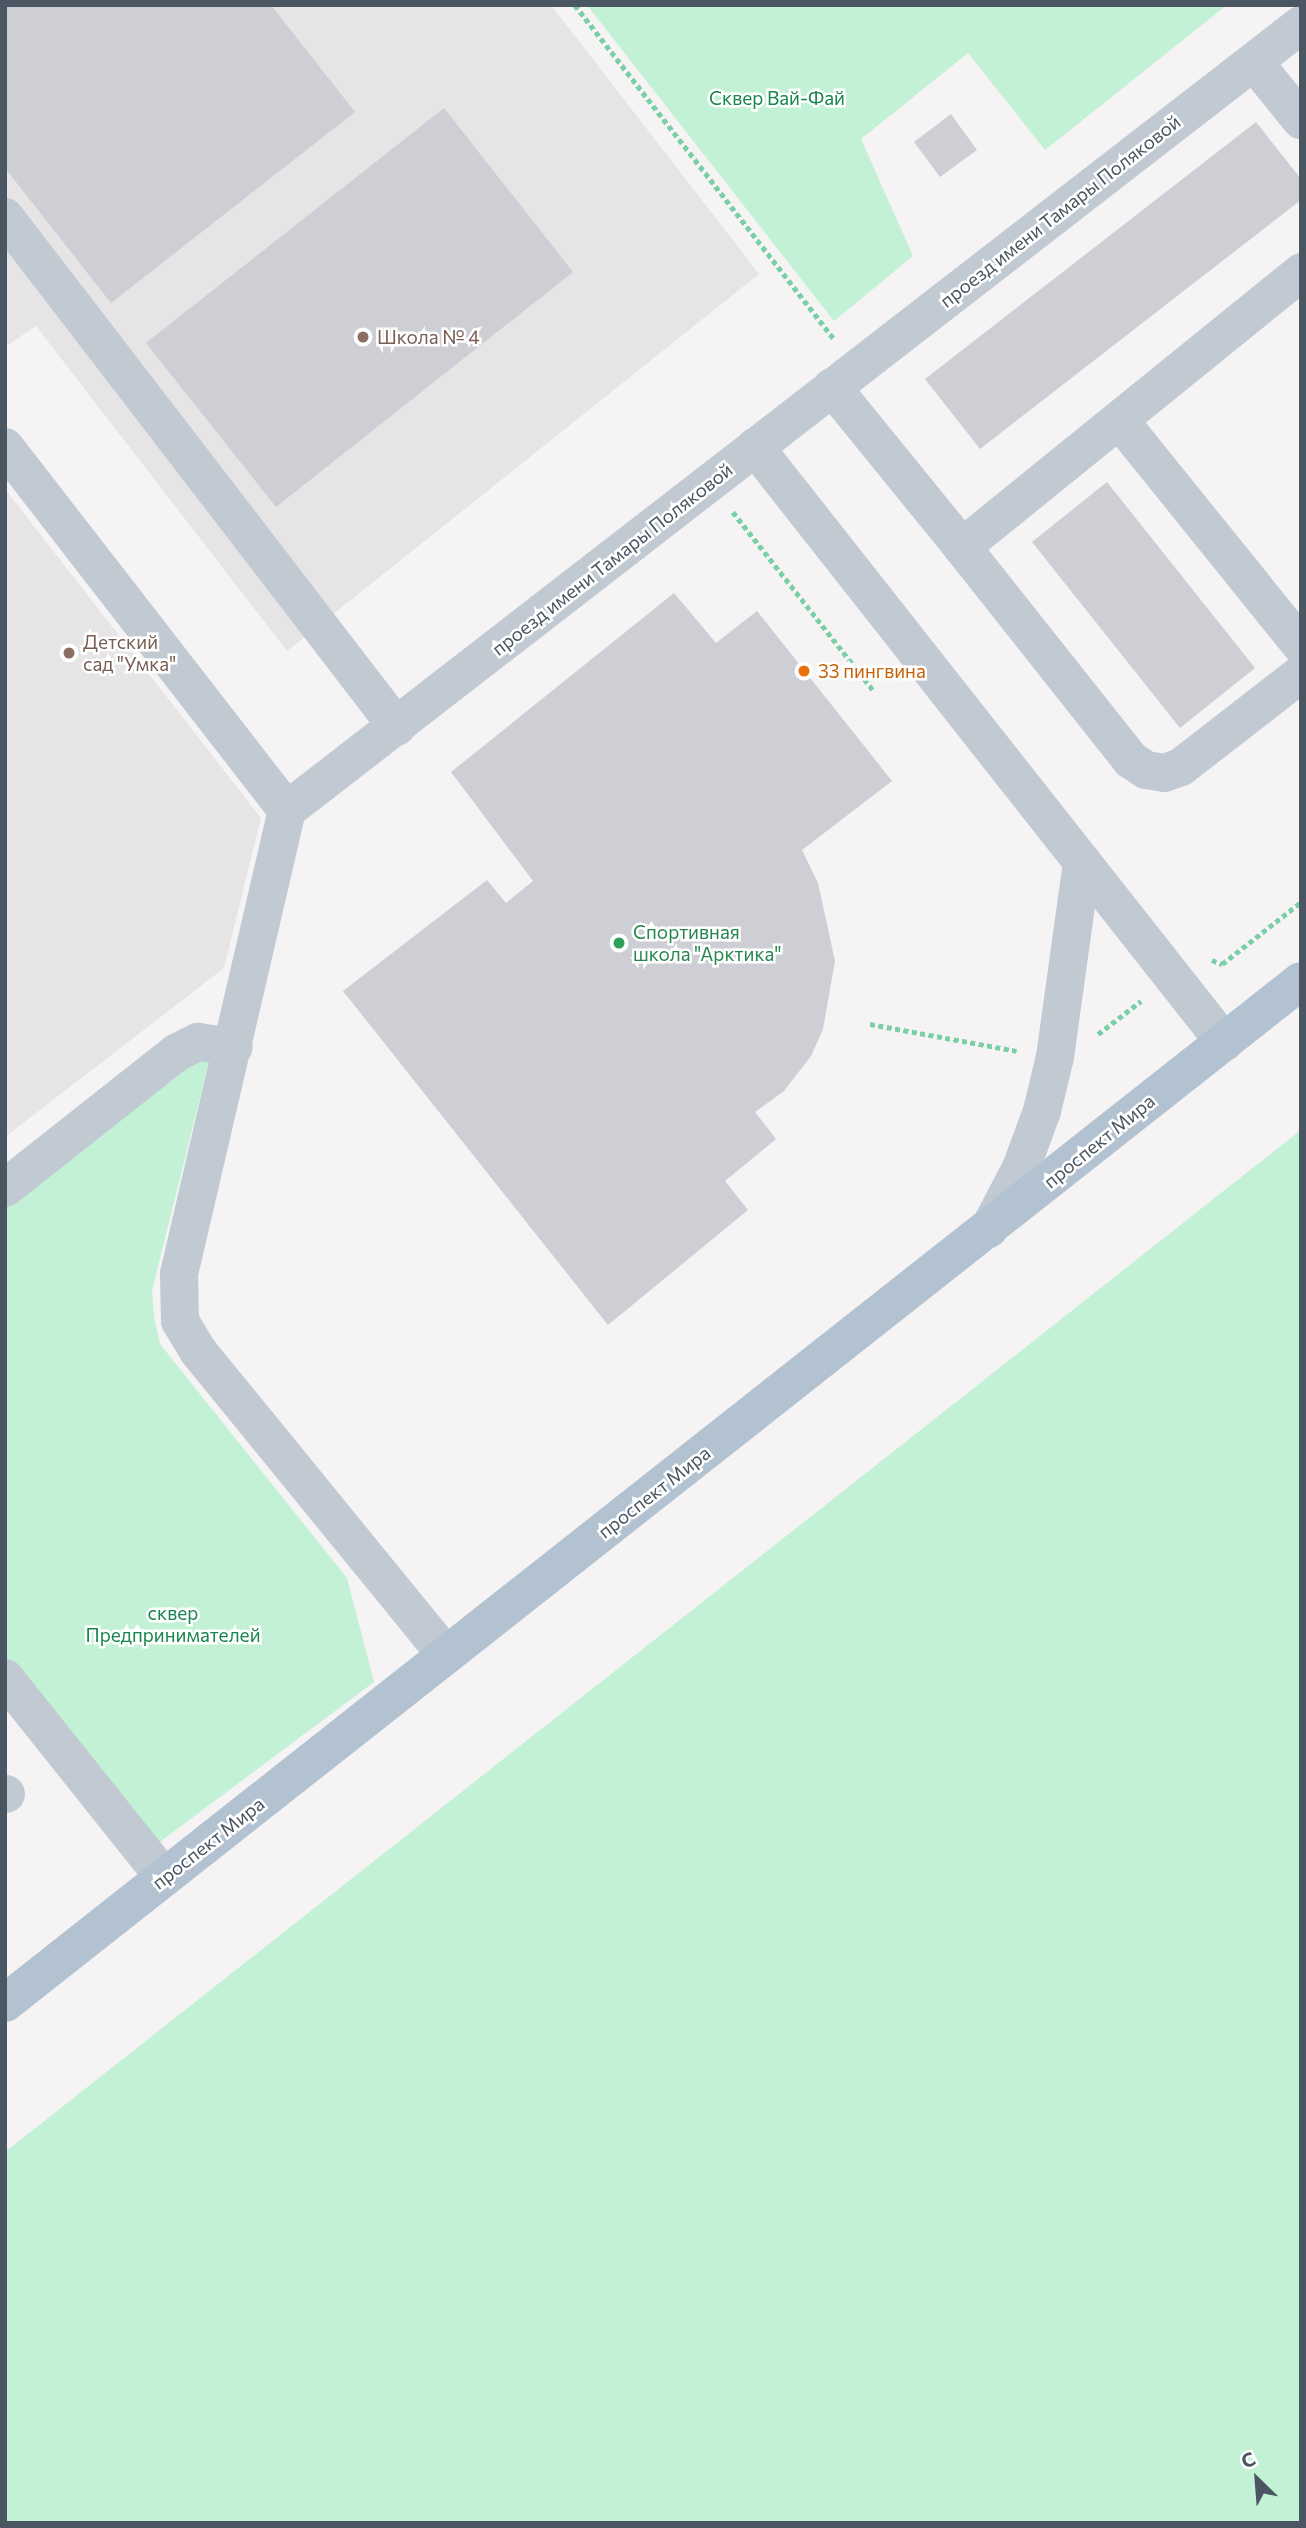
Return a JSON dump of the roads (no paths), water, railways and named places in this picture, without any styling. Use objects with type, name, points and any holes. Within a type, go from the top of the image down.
[{"type":"main road","name":"проспект Мира","points":[[5,2003],[1301,981]]},
{"type":"lane","name":"проезд имени Тамары Поляковой","points":[[287,810],[1301,25]]},
{"type":"lane","points":[[1254,62],[1301,120]]},
{"type":"lane","points":[[5,217],[397,727]]},
{"type":"lane","points":[[961,547],[1301,272]]},
{"type":"lane","points":[[832,387],[1131,760],[1146,770],[1164,773],[1181,767],[1301,674]]},
{"type":"lane","points":[[1120,421],[1301,645]]},
{"type":"lane","points":[[5,447],[287,810],[234,1047],[179,1273],[180,1321],[198,1351],[446,1656]]},
{"type":"lane","points":[[755,447],[1224,1041]]},
{"type":"lane","points":[[989,1229],[1021,1168],[1042,1111],[1055,1057],[1082,862]]},
{"type":"lane","points":[[5,1188],[176,1053],[198,1042],[234,1047]]},
{"type":"lane","points":[[5,1678],[164,1877]]},
{"type":"place","name":"Школа № 4","points":[[363,337]]},
{"type":"place","name":"Детский сад \"Умка\"","points":[[69,653]]},
{"type":"place","name":"33 пингвина","points":[[804,671]]},
{"type":"place","name":"Спортивная школа \"Арктика\"","points":[[619,943]]},
{"type":"park label","name":"Сквер Вай-Фай","points":[[777,98]]},
{"type":"park label","name":"сквер Предпринимателей","points":[[173,1624]]}]
